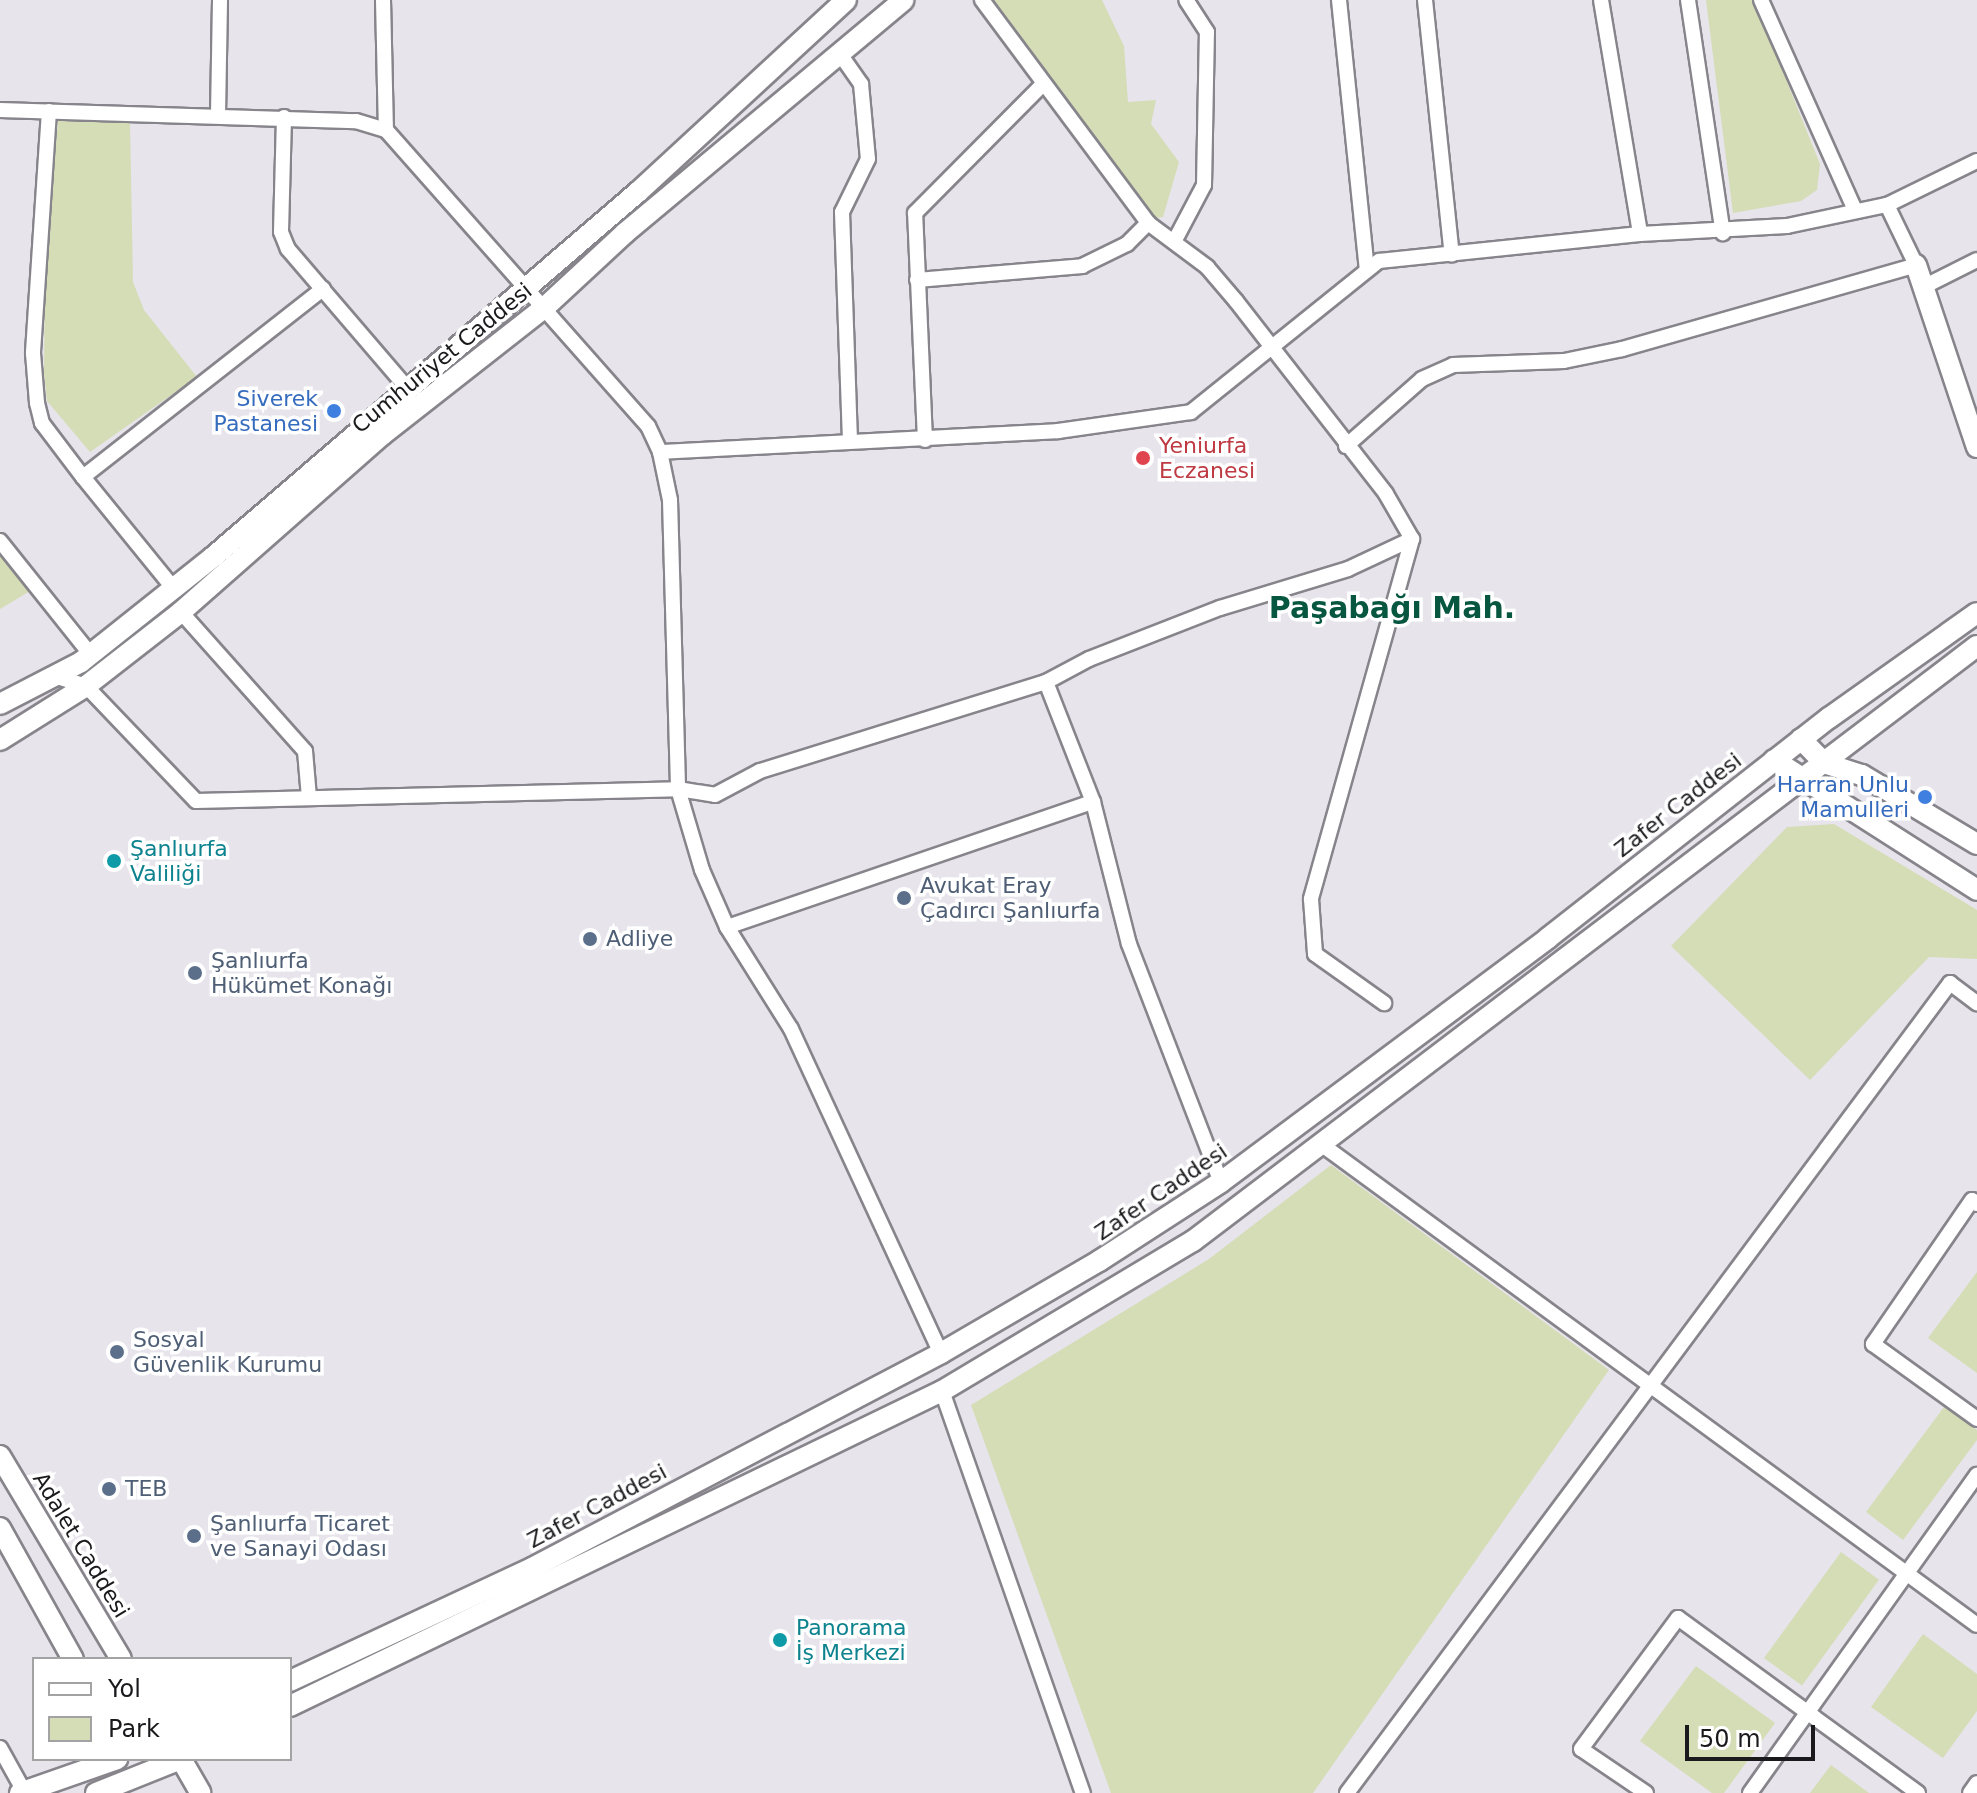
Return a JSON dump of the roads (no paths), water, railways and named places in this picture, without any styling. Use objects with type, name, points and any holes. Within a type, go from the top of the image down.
[{"type":"main road","name":"Cumhuriyet Caddesi","points":[[0,704],[91,655],[174,589],[527,289],[846,0]]},
{"type":"main road","name":"Cumhuriyet Caddesi","points":[[0,740],[86,686],[181,612],[382,435],[544,308],[904,0]]},
{"type":"main road","points":[[1916,265],[1977,447]]},
{"type":"main road","name":"Zafer Caddesi","points":[[292,1680],[532,1568],[941,1353],[1099,1261],[1221,1182],[1548,938],[1801,739],[1977,613]]},
{"type":"main road","name":"Zafer Caddesi","points":[[292,1705],[942,1391],[1193,1241],[1977,646]]},
{"type":"main road","points":[[1801,739],[1824,763],[1862,775],[1977,844]]},
{"type":"main road","points":[[1774,760],[1977,890]]},
{"type":"main road","name":"Adalet Caddesi","points":[[0,1456],[120,1657]]},
{"type":"main road","points":[[0,1528],[72,1657]]},
{"type":"main road","points":[[23,1793],[111,1761]]},
{"type":"main road","points":[[129,1761],[144,1786]]},
{"type":"main road","points":[[96,1793],[144,1786],[178,1761]]},
{"type":"main road","points":[[182,1761],[201,1793]]},
{"type":"street","points":[[218,115],[220,0]]},
{"type":"street","points":[[383,0],[386,130]]},
{"type":"street","points":[[982,0],[1148,223],[1175,240],[1217,278],[1386,494],[1412,539],[1311,899],[1315,954],[1384,1003]]},
{"type":"street","points":[[1175,240],[1204,185],[1207,32],[1186,0]]},
{"type":"street","points":[[1339,0],[1367,270]]},
{"type":"street","points":[[1425,0],[1452,255]]},
{"type":"street","points":[[1601,0],[1640,234]]},
{"type":"street","points":[[1688,0],[1723,233]]},
{"type":"street","points":[[1761,0],[1854,208]]},
{"type":"street","points":[[840,54],[861,84],[868,159],[842,212],[850,441]]},
{"type":"street","points":[[925,440],[915,213],[1043,84]]},
{"type":"street","points":[[0,110],[284,117],[356,121],[386,130],[648,426],[660,452],[670,500],[678,789],[702,870],[727,927],[791,1029],[941,1353]]},
{"type":"street","points":[[49,111],[33,353],[37,403],[42,423],[174,589]]},
{"type":"street","points":[[284,117],[281,232],[288,249],[407,388]]},
{"type":"street","points":[[660,452],[925,440],[1121,426],[1191,412],[1273,350],[1379,261],[1640,234],[1723,233],[1787,226],[1854,208],[1887,205],[1977,161]]},
{"type":"street","points":[[1346,446],[1422,379],[1453,365],[1564,361],[1622,349],[1916,265],[1887,205]]},
{"type":"street","points":[[917,280],[1082,266],[1127,244],[1148,223]]},
{"type":"street","points":[[1923,287],[1977,260]]},
{"type":"street","points":[[83,477],[323,289]]},
{"type":"street","points":[[54,676],[86,686],[196,801],[678,789],[715,795],[760,771],[1046,682],[1089,659],[1220,608],[1348,569],[1412,539]]},
{"type":"street","points":[[0,541],[91,655]]},
{"type":"street","points":[[181,612],[305,751],[309,798]]},
{"type":"street","points":[[1046,682],[1093,802],[1129,944],[1221,1182]]},
{"type":"street","points":[[727,927],[1093,802]]},
{"type":"street","points":[[1347,1793],[1950,983],[1977,1003]]},
{"type":"street","points":[[1321,1144],[1977,1625]]},
{"type":"street","points":[[1977,1204],[1972,1200],[1873,1344],[1977,1419]]},
{"type":"street","points":[[942,1391],[1083,1793]]},
{"type":"street","points":[[1750,1793],[1977,1475]]},
{"type":"street","points":[[1646,1793],[1581,1749],[1678,1618],[1918,1793]]},
{"type":"street","points":[[0,1748],[23,1793]]},
{"type":"street","points":[[1970,1793],[1977,1783]]},
{"type":"place","name":"Siverek Pastanesi","points":[[334,411]]},
{"type":"place","name":"Yeniurfa Eczanesi","points":[[1143,458]]},
{"type":"place","name":"Harran Unlu Mamulleri","points":[[1925,797]]},
{"type":"place","name":"Şanlıurfa Valiliği","points":[[114,861]]},
{"type":"place","name":"Avukat Eray Çadırcı Şanlıurfa","points":[[904,898]]},
{"type":"place","name":"Adliye","points":[[590,939]]},
{"type":"place","name":"Şanlıurfa Hükümet Konağı","points":[[195,973]]},
{"type":"place","name":"Sosyal Güvenlik Kurumu","points":[[117,1352]]},
{"type":"place","name":"TEB","points":[[109,1489]]},
{"type":"place","name":"Şanlıurfa Ticaret ve Sanayi Odası","points":[[194,1536]]},
{"type":"place","name":"Panorama İş Merkezi","points":[[780,1640]]},
{"type":"district","name":"Paşabağı Mah.","points":[[1392,608]]}]
